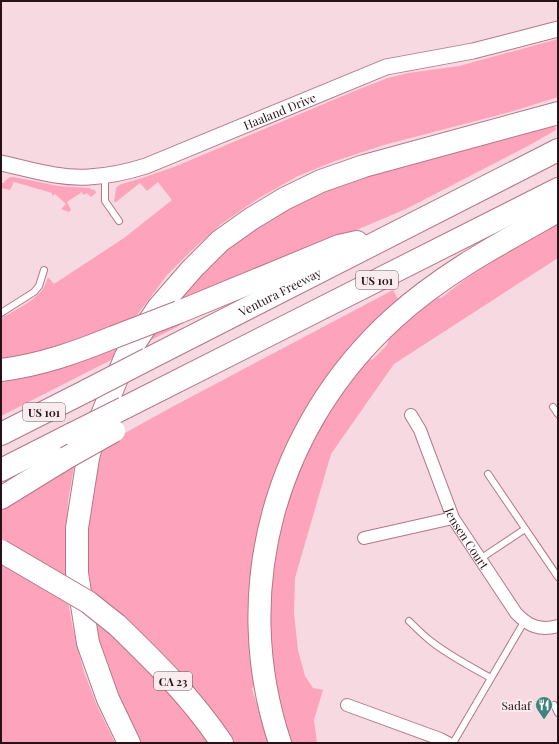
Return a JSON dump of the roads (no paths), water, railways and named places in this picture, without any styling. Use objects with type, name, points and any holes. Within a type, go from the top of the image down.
[{"type":"highway","points":[[130,743],[108,699],[88,643],[77,573],[77,528],[88,458],[95,432],[126,356],[158,308],[192,269],[220,242],[251,219],[284,199],[321,181],[364,166],[558,113]]},
{"type":"highway","name":"Ventura Freeway","points":[[1,434],[558,150]]},
{"type":"highway","name":"US 101","points":[[1,470],[558,189]]},
{"type":"highway","points":[[280,743],[272,717],[264,677],[259,608],[261,575],[266,541],[278,495],[300,441],[337,380],[364,347],[394,318],[430,288],[499,244],[558,211]]},
{"type":"highway","points":[[1,370],[28,366],[76,353],[339,246],[395,233]]},
{"type":"highway","points":[[1,498],[66,458],[114,431],[195,371]]},
{"type":"highway","name":"CA 23","points":[[1,551],[88,602],[117,625],[186,695],[222,743]]},
{"type":"street","name":"Haaland Drive","points":[[1,163],[71,177],[88,178],[127,172],[146,166],[386,67],[473,51],[558,29]]},
{"type":"street","name":"Jensen Court","points":[[411,415],[420,430],[453,518],[516,613],[524,622]]},
{"type":"street","points":[[364,538],[453,518]]},
{"type":"street","points":[[524,622],[536,627],[550,628],[558,626]]},
{"type":"street","points":[[347,705],[448,743]]},
{"type":"lane","points":[[105,176],[105,201],[118,221]]},
{"type":"lane","points":[[1,313],[34,292],[39,286],[44,270]]},
{"type":"lane","points":[[552,407],[558,414]]},
{"type":"lane","points":[[488,474],[558,577]]},
{"type":"lane","points":[[480,559],[525,529]]},
{"type":"lane","points":[[409,621],[442,649],[491,678]]},
{"type":"lane","points":[[453,743],[524,622]]},
{"type":"lane","points":[[554,705],[558,713]]},
{"type":"place","name":"Sadaf","points":[[544,720]]}]
